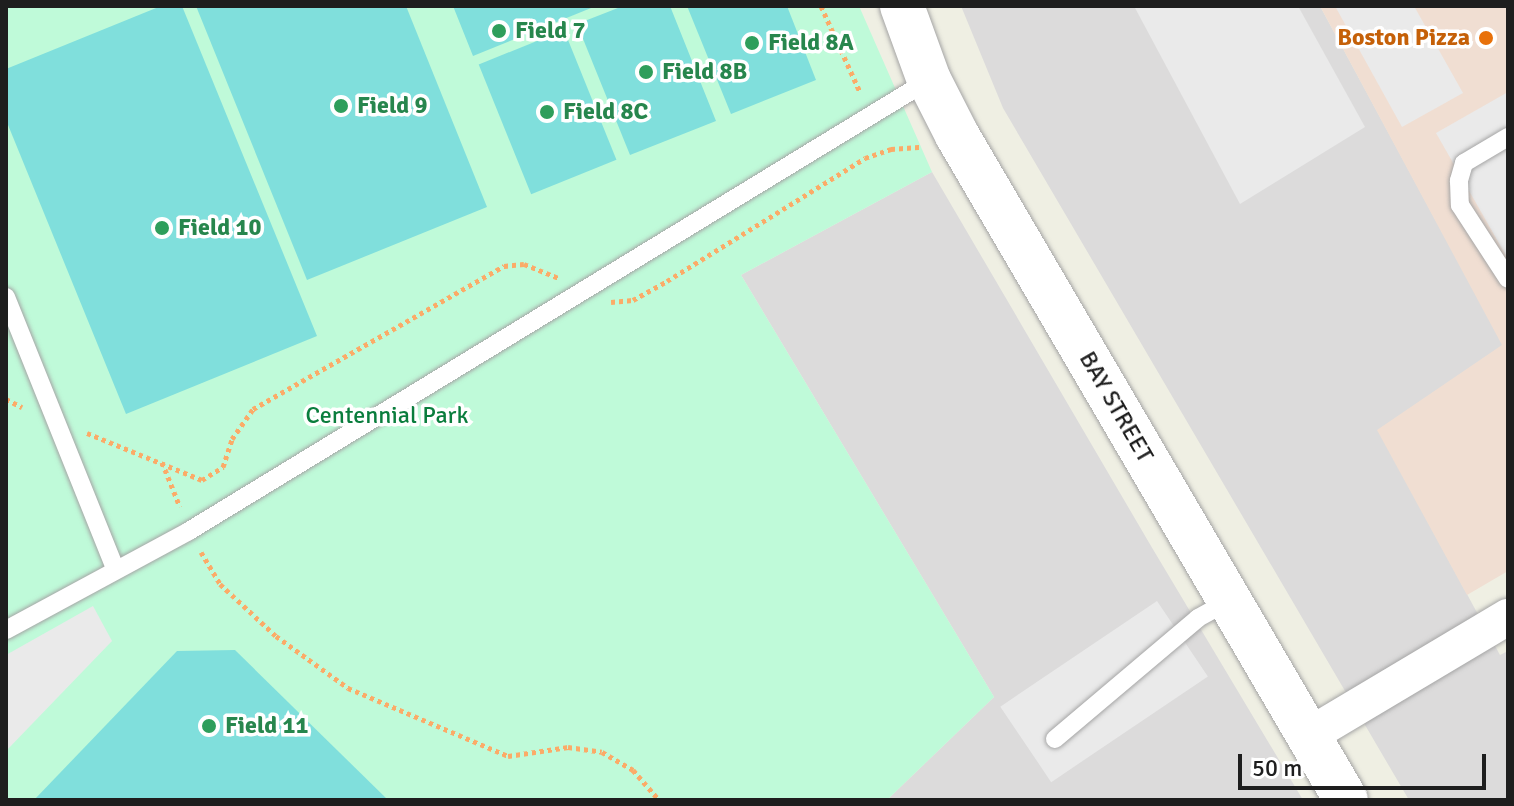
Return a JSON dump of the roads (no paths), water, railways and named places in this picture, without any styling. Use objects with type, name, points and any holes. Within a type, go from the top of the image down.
[{"type":"street","name":"BAY STREET","points":[[902,6],[929,80],[957,135],[1346,800]]},
{"type":"street","points":[[1308,736],[1508,617]]},
{"type":"lane","points":[[6,630],[189,531],[871,112],[929,80]]},
{"type":"lane","points":[[1508,137],[1464,163],[1459,181],[1460,205],[1508,279]]},
{"type":"lane","points":[[6,297],[116,570]]},
{"type":"lane","points":[[1055,739],[1198,618],[1229,601]]},
{"type":"place","name":"Field 7","points":[[499,31]]},
{"type":"place","name":"Boston Pizza","points":[[1486,38]]},
{"type":"place","name":"Field 8A","points":[[752,43]]},
{"type":"place","name":"Field 8B","points":[[646,72]]},
{"type":"place","name":"Field 9","points":[[341,106]]},
{"type":"place","name":"Field 8C","points":[[547,112]]},
{"type":"place","name":"Field 10","points":[[162,228]]},
{"type":"place","name":"Field 11","points":[[209,726]]},
{"type":"park label","name":"Centennial Park","points":[[387,416]]}]
